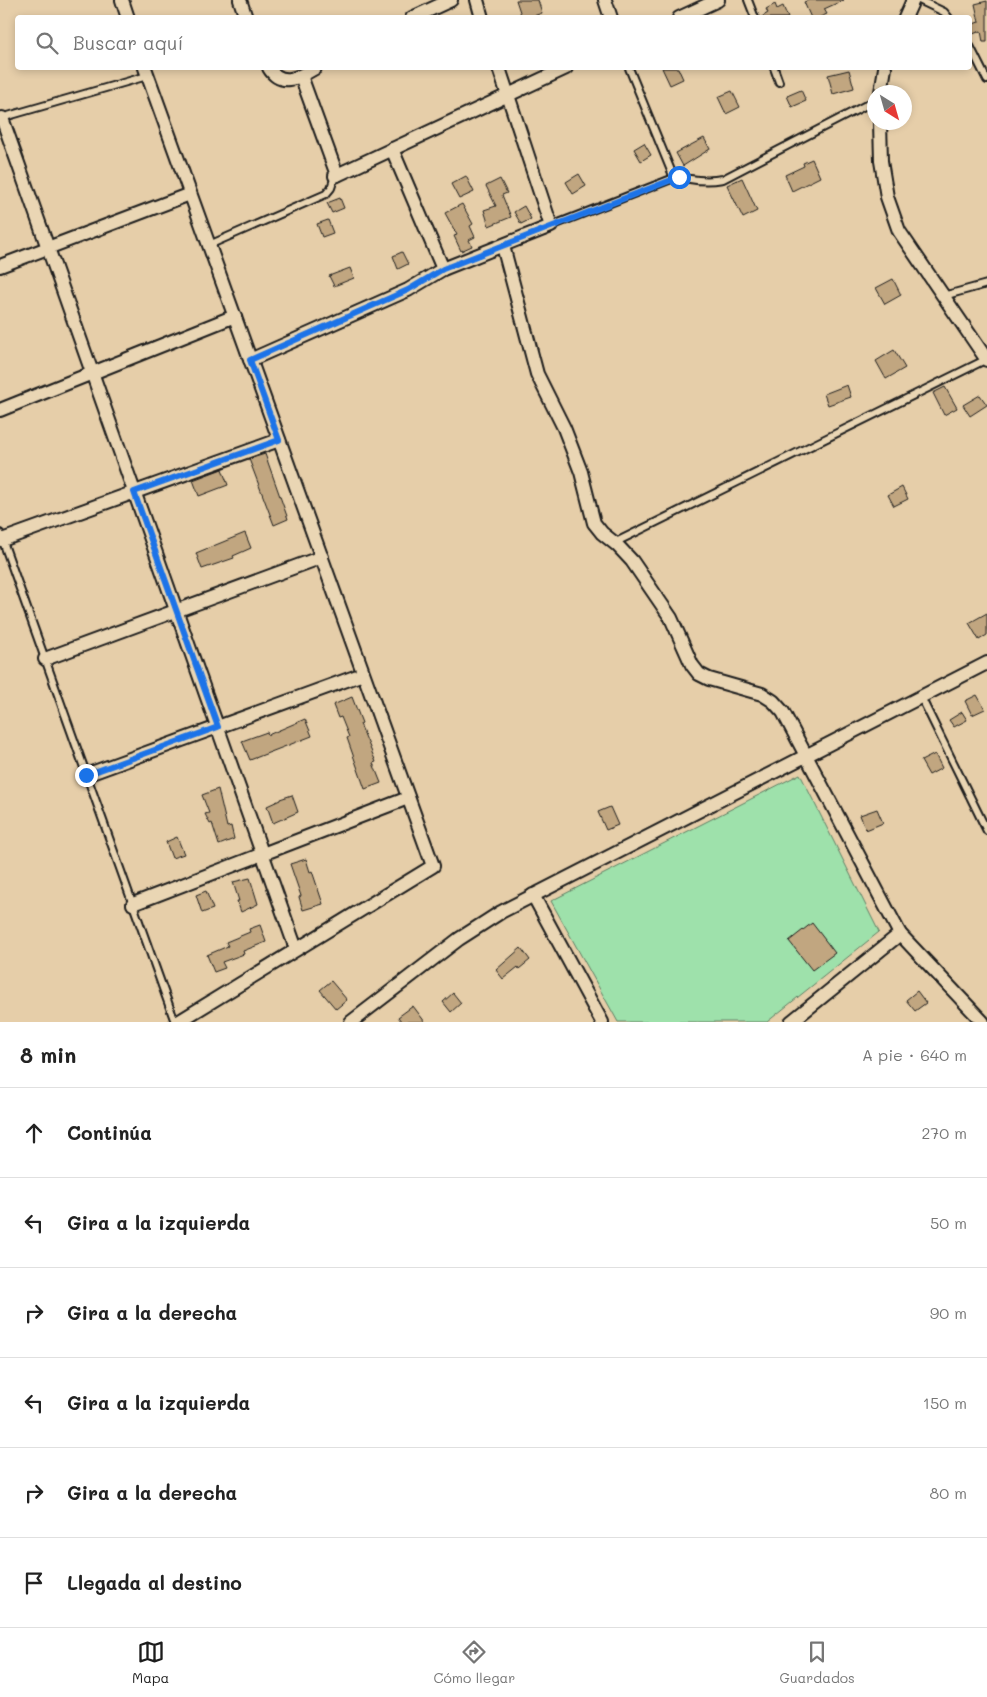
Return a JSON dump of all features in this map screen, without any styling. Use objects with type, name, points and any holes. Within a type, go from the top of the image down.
[{"type":"street","points":[[122,0],[127,15]]},
{"type":"street","points":[[240,0],[245,15]]},
{"type":"street","points":[[418,15],[451,0]]},
{"type":"street","points":[[476,0],[481,15]]},
{"type":"street","points":[[605,0],[610,15]]},
{"type":"street","points":[[906,15],[913,0]]},
{"type":"street","points":[[684,15],[710,2]]},
{"type":"street","points":[[270,70],[274,75],[291,79],[312,70]]},
{"type":"street","points":[[250,360],[408,290],[443,269],[551,226],[500,70]]},
{"type":"street","points":[[301,76],[336,176],[562,70]]},
{"type":"street","points":[[882,85],[885,70]]},
{"type":"street","points":[[146,72],[433,866],[296,950],[198,1017],[176,1022]]},
{"type":"street","points":[[1,118],[296,950]]},
{"type":"street","points":[[880,130],[881,160],[887,197],[899,231],[987,359]]},
{"type":"street","points":[[392,149],[443,269]]},
{"type":"street","points":[[0,266],[190,194]]},
{"type":"street","points":[[503,246],[537,374],[564,428],[581,472],[594,523],[632,561],[671,618],[692,665],[700,674],[708,679],[762,694],[773,701],[783,712],[900,934],[983,1022]]},
{"type":"street","points":[[0,410],[234,316]]},
{"type":"street","points":[[1,536],[134,492],[279,440]]},
{"type":"street","points":[[45,659],[322,557]]},
{"type":"street","points":[[351,1022],[459,938],[501,912],[987,663]]},
{"type":"street","points":[[86,775],[364,674]]},
{"type":"street","points":[[132,904],[408,798]]},
{"type":"street","points":[[533,895],[598,1020]]},
{"type":"street","points":[[791,1022],[900,934]]},
{"type":"lane","points":[[748,0],[754,15]]},
{"type":"lane","points":[[919,0],[946,15]]},
{"type":"lane","points":[[972,50],[987,80]]},
{"type":"lane","points":[[630,70],[674,178]]},
{"type":"lane","points":[[775,70],[779,82]]},
{"type":"lane","points":[[1,118],[146,72]]},
{"type":"lane","points":[[551,226],[674,178],[707,181],[723,179],[867,105]]},
{"type":"lane","points":[[209,245],[326,194],[336,176]]},
{"type":"lane","points":[[943,296],[987,284]]},
{"type":"lane","points":[[614,543],[987,359]]},
{"type":"lane","points":[[1,536],[176,1022]]},
{"type":"lane","points":[[921,697],[987,831]]},
{"type":"green space","points":[[800,774],[879,932],[767,1022],[618,1022],[551,901]]},
{"type":"building","points":[[516,0],[538,0],[542,13],[521,15]]},
{"type":"building","points":[[809,0],[844,0],[824,9],[827,14],[825,15],[810,15],[804,2]]},
{"type":"building","points":[[987,1],[987,42],[983,42],[981,31],[972,34],[972,24],[979,22],[975,4]]},
{"type":"building","points":[[775,4],[777,9],[783,6],[787,15],[765,15],[768,13],[766,9]]},
{"type":"building","points":[[663,70],[679,70],[683,79],[670,85]]},
{"type":"building","points":[[849,70],[854,88],[833,94],[828,75]]},
{"type":"building","points":[[801,90],[806,101],[792,107],[787,96]]},
{"type":"building","points":[[732,91],[740,107],[726,114],[718,97]]},
{"type":"building","points":[[704,138],[710,149],[683,166],[676,153]]},
{"type":"building","points":[[644,143],[651,155],[641,161],[634,149]]},
{"type":"building","points":[[812,159],[820,177],[792,191],[785,175],[804,166],[803,163]]},
{"type":"building","points":[[579,174],[586,186],[573,194],[566,182]]},
{"type":"building","points":[[466,176],[474,192],[459,199],[451,184]]},
{"type":"building","points":[[742,178],[757,211],[743,218],[727,185]]},
{"type":"building","points":[[500,179],[507,193],[502,195],[511,217],[489,226],[484,210],[496,206],[486,186]]},
{"type":"building","points":[[340,198],[344,208],[332,213],[327,203]]},
{"type":"building","points":[[462,204],[473,224],[470,226],[475,237],[469,240],[472,246],[461,251],[454,236],[457,235],[445,213]]},
{"type":"building","points":[[524,206],[531,219],[521,224],[514,212]]},
{"type":"building","points":[[328,220],[333,233],[322,237],[317,224]]},
{"type":"building","points":[[402,252],[408,264],[398,269],[393,256]]},
{"type":"building","points":[[350,268],[354,278],[334,286],[329,276]]},
{"type":"building","points":[[893,279],[901,295],[885,304],[876,288]]},
{"type":"building","points":[[894,350],[905,368],[886,379],[876,361]]},
{"type":"building","points":[[847,385],[851,397],[828,405],[824,394]]},
{"type":"building","points":[[945,387],[957,408],[944,415],[933,393]]},
{"type":"building","points":[[980,395],[987,405],[970,416],[963,405]]},
{"type":"building","points":[[265,454],[288,519],[274,525],[249,459]]},
{"type":"building","points":[[222,469],[228,485],[199,496],[193,480]]},
{"type":"building","points":[[902,487],[908,499],[894,506],[888,495]]},
{"type":"building","points":[[245,533],[251,548],[233,556],[234,558],[202,569],[196,553]]},
{"type":"building","points":[[987,613],[987,635],[979,640],[969,623]]},
{"type":"building","points":[[977,695],[985,709],[972,715],[965,701]]},
{"type":"building","points":[[352,697],[362,723],[360,724],[376,762],[373,763],[381,783],[365,789],[347,738],[349,737],[341,717],[338,718],[333,705]]},
{"type":"building","points":[[962,712],[967,720],[954,727],[949,720]]},
{"type":"building","points":[[305,719],[312,736],[250,760],[242,741],[267,732],[268,735]]},
{"type":"building","points":[[935,754],[942,768],[929,775],[921,761]]},
{"type":"building","points":[[218,789],[227,827],[231,826],[234,839],[219,845],[212,823],[210,824],[205,814],[209,813],[202,795]]},
{"type":"building","points":[[292,795],[298,812],[273,823],[267,806]]},
{"type":"building","points":[[610,807],[618,825],[606,830],[598,812]]},
{"type":"building","points":[[877,809],[883,823],[866,830],[860,815]]},
{"type":"building","points":[[177,837],[184,854],[172,858],[166,842]]},
{"type":"building","points":[[306,859],[323,904],[303,910],[299,897],[301,896],[290,864]]},
{"type":"building","points":[[250,878],[258,904],[241,912],[233,882]]},
{"type":"building","points":[[206,891],[213,909],[202,913],[196,895]]},
{"type":"building","points":[[812,923],[835,953],[812,970],[789,941]]},
{"type":"building","points":[[260,925],[266,942],[243,951],[244,954],[222,962],[225,968],[214,972],[207,955],[228,946],[226,942],[250,932],[249,929]]},
{"type":"building","points":[[521,948],[530,960],[503,979],[496,970]]},
{"type":"building","points":[[331,981],[347,1000],[336,1009],[320,990]]},
{"type":"building","points":[[917,991],[926,1003],[915,1011],[906,1000]]},
{"type":"building","points":[[453,993],[461,1003],[451,1012],[443,1002]]},
{"type":"building","points":[[413,1006],[425,1022],[402,1022],[398,1017]]},
{"type":"route","points":[[86,775],[218,727],[134,492],[279,440],[250,360],[408,290],[443,269],[679,177]]}]
